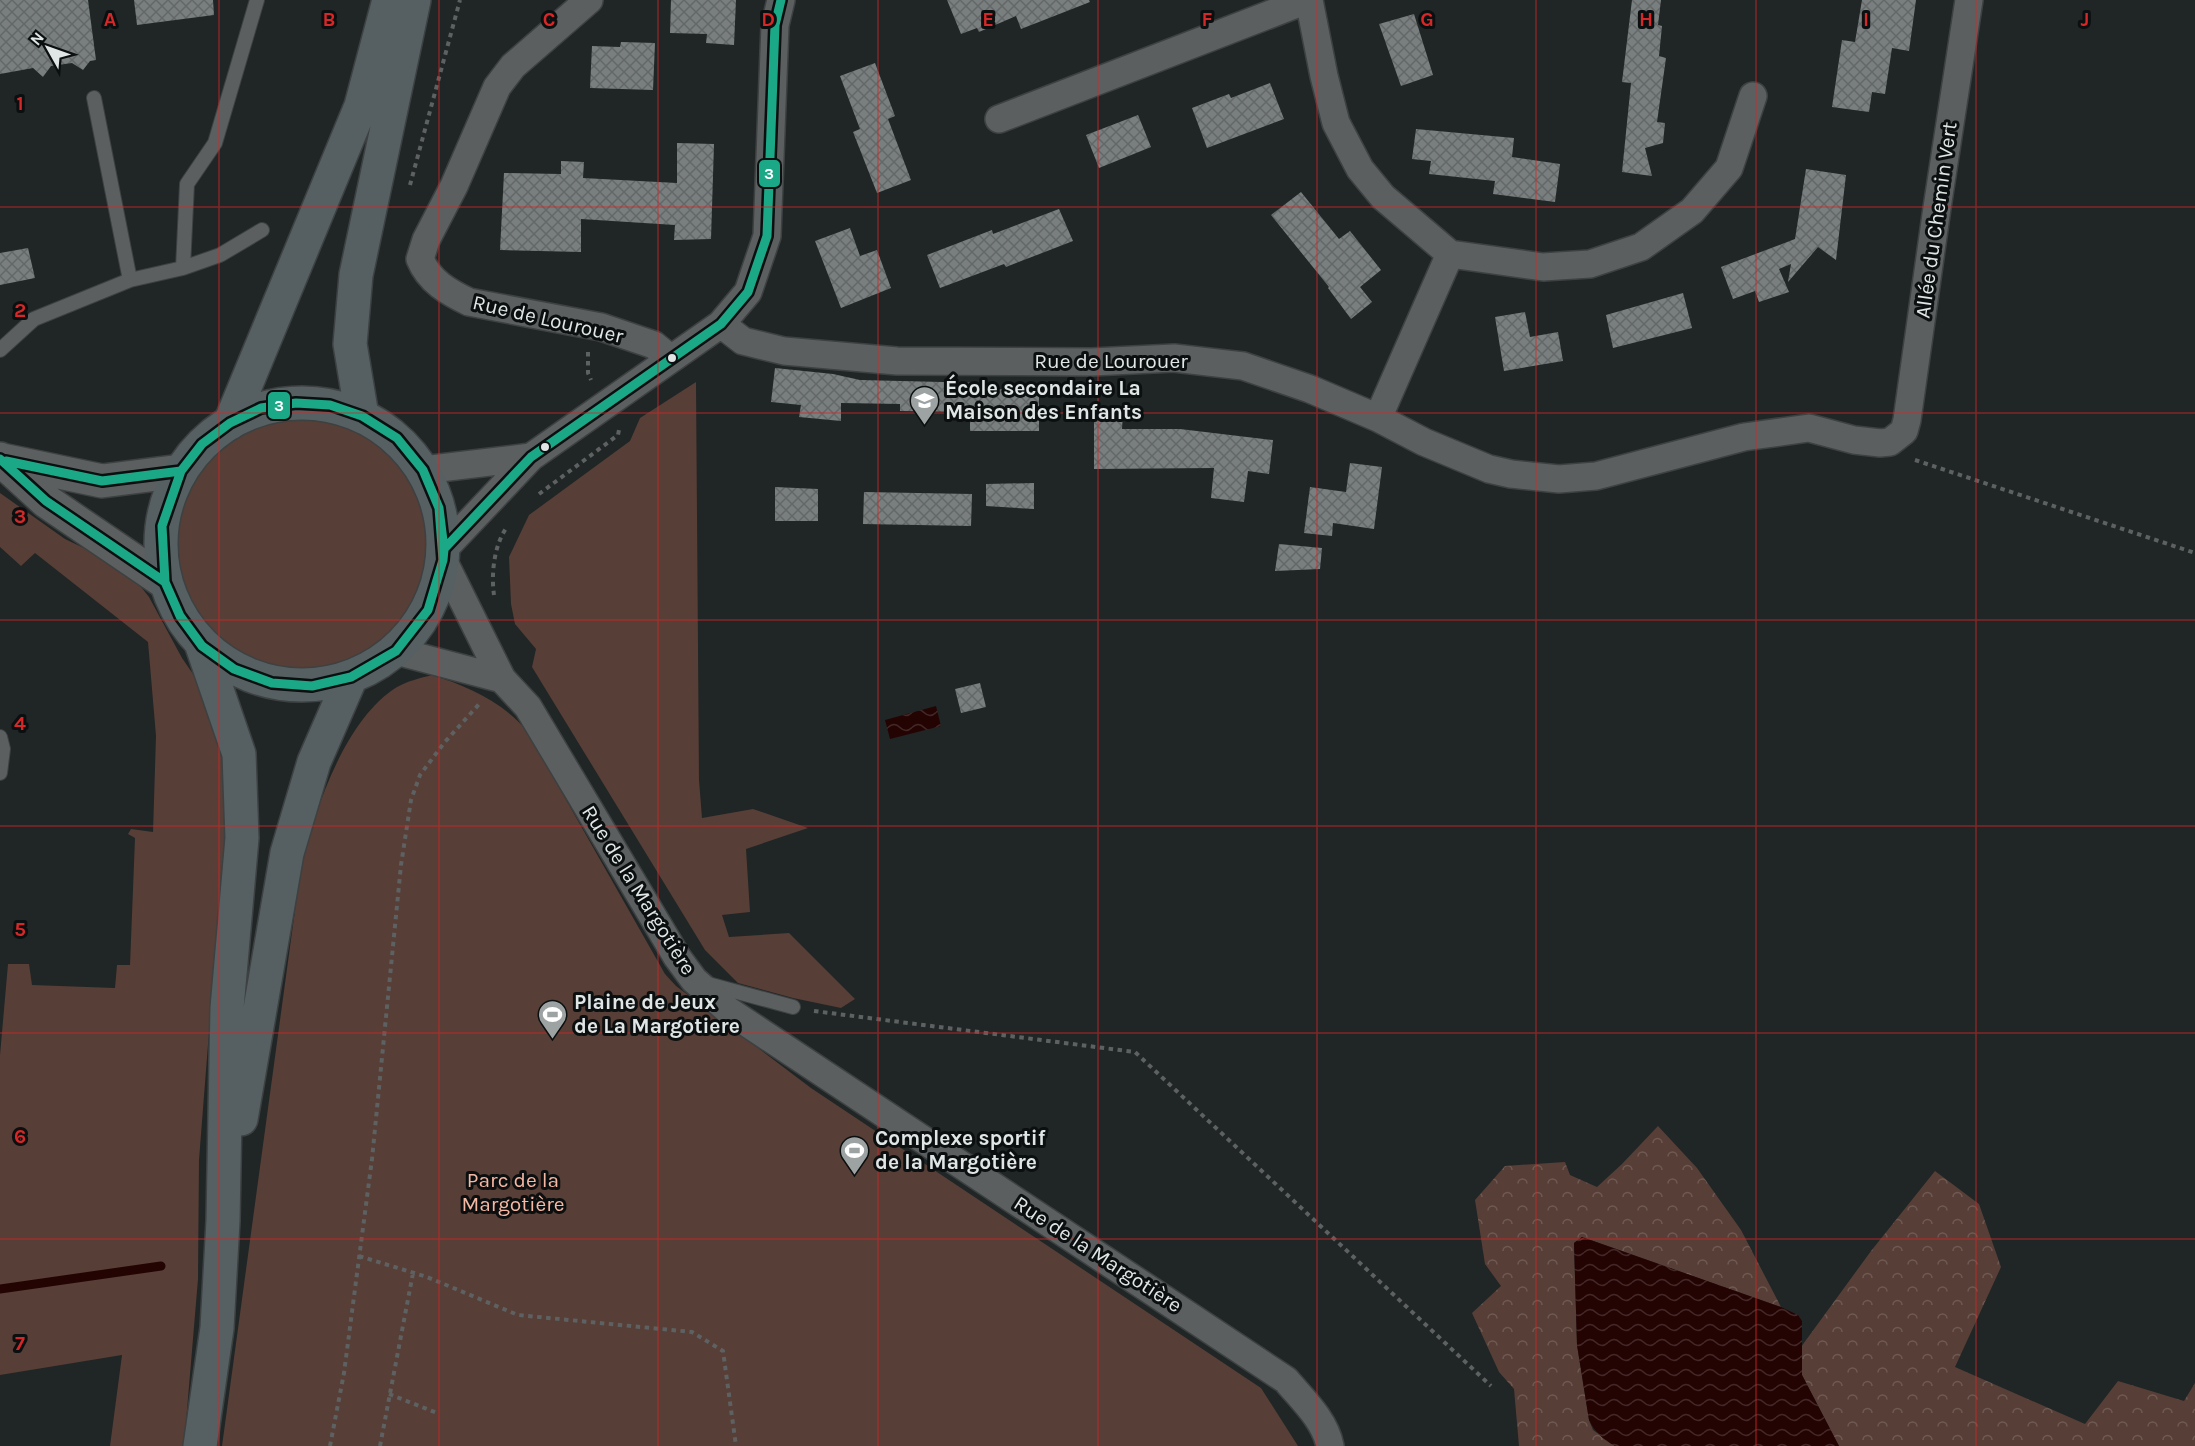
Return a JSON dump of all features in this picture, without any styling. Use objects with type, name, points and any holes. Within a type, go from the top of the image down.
[{"type":"main road","points":[[230,423],[362,106],[389,0]]},
{"type":"main road","points":[[362,416],[351,344],[356,275],[414,0]]},
{"type":"main road","points":[[200,1446],[217,1328],[223,1221],[227,1008],[242,827],[239,754],[202,646],[180,616],[165,582],[162,526],[181,471],[202,444],[230,423],[261,408],[296,403],[330,405],[362,416],[397,438],[423,470],[440,508],[444,555],[428,610],[396,651],[351,677],[312,686],[272,683],[234,669],[202,646]]},
{"type":"main road","points":[[223,1221],[287,853],[314,762],[351,677]]},
{"type":"street","name":"Rue de Lourouer","points":[[590,0],[513,66],[497,87],[454,186],[426,240],[420,259],[425,271],[436,282],[469,302],[601,327],[654,345],[671,359]]},
{"type":"street","points":[[444,555],[531,457],[721,324],[748,292],[767,236],[775,25],[782,0]]},
{"type":"street","points":[[999,119],[1308,0],[1336,123],[1360,169],[1383,197],[1450,254],[1543,267],[1590,264],[1641,247],[1692,211],[1729,168],[1753,96]]},
{"type":"street","name":"Allée du Chemin Vert","points":[[1895,439],[1904,431],[1907,420],[1969,0]]},
{"type":"street","points":[[1378,418],[1450,254]]},
{"type":"street","name":"Rue de Lourouer","points":[[721,324],[743,341],[784,351],[897,361],[1081,362],[1174,358],[1243,366],[1310,389],[1378,418],[1424,442],[1489,469],[1510,474],[1558,479],[1596,476],[1744,437],[1809,428],[1854,440],[1880,443],[1895,439]]},
{"type":"street","points":[[423,470],[531,457]]},
{"type":"street","points":[[0,459],[102,481],[181,471]]},
{"type":"street","points":[[0,459],[46,501],[165,582]]},
{"type":"street","name":"Rue de la Margotière","points":[[444,555],[502,679],[528,707],[677,957],[694,980],[729,1011],[1286,1380],[1328,1434],[1330,1446]]},
{"type":"street","points":[[396,651],[502,679]]},
{"type":"lane","points":[[183,268],[187,184],[214,143],[257,0]]},
{"type":"lane","points":[[94,98],[130,280]]},
{"type":"lane","points":[[0,350],[34,319],[130,280],[183,268],[220,255],[262,230]]},
{"type":"lane","points":[[0,737],[3,749],[0,772]]},
{"type":"lane","points":[[694,980],[793,1007]]},
{"type":"path","points":[[408,191],[460,0]]},
{"type":"path","points":[[534,497],[618,435],[620,426],[588,373],[588,347]]},
{"type":"path","points":[[1895,439],[1901,453],[1939,469],[2195,553]]},
{"type":"path","points":[[495,598],[494,562],[503,532],[510,523]]},
{"type":"path","points":[[330,1446],[344,1373],[360,1256],[372,1159],[401,865],[411,800],[420,775],[444,743],[502,679]]},
{"type":"path","points":[[793,1007],[838,1016],[1136,1052],[1491,1386]]},
{"type":"path","points":[[360,1256],[413,1273],[518,1315],[692,1332],[723,1351],[736,1446]]},
{"type":"path","points":[[380,1446],[413,1273]]},
{"type":"path","points":[[389,1394],[437,1413]]},
{"type":"green space","points":[[696,382],[699,780],[702,818],[753,809],[808,828],[746,849],[750,912],[722,915],[729,937],[789,933],[855,999],[841,1008],[738,983],[705,950],[532,667],[536,649],[515,624],[511,604],[509,557],[529,515],[630,441],[640,418]]},
{"type":"green space","points":[[302,403],[329,406],[356,414],[380,427],[402,444],[419,466],[432,490],[440,517],[443,544],[440,571],[432,598],[419,622],[402,644],[380,661],[356,674],[329,682],[302,685],[275,682],[248,674],[224,661],[202,644],[185,622],[172,598],[164,571],[161,544],[164,517],[172,490],[185,466],[202,444],[224,427],[248,414],[275,406]]},
{"type":"green space","points":[[0,493],[65,539],[111,561],[134,578],[149,597],[182,658],[213,703],[227,743],[230,849],[210,1019],[199,1160],[198,1279],[184,1446],[110,1446],[122,1355],[0,1375],[0,1055],[8,964],[29,964],[32,985],[115,988],[117,965],[130,965],[135,838],[128,834],[131,829],[153,832],[156,736],[148,642],[35,553],[21,566],[0,547]]},
{"type":"green space","name":"Parc de la Margotière","points":[[432,675],[458,684],[496,703],[527,731],[665,974],[676,986],[811,1088],[1261,1388],[1298,1446],[222,1446],[301,866],[307,843],[335,767],[362,720],[397,687]]},
{"type":"green space","points":[[1658,1126],[1697,1168],[1741,1230],[1781,1307],[1582,1237],[1574,1243],[1577,1345],[1589,1420],[1593,1430],[1615,1446],[1519,1446],[1514,1389],[1499,1372],[1472,1313],[1501,1286],[1485,1264],[1475,1200],[1505,1166],[1565,1162],[1570,1175],[1597,1187]]},
{"type":"green space","points":[[1935,1171],[1979,1204],[2001,1267],[1955,1367],[2085,1424],[2118,1381],[2184,1401],[2195,1383],[2195,1446],[1839,1446],[1802,1375],[1801,1347],[1871,1251]]},
{"type":"water","points":[[936,706],[941,726],[890,739],[885,720]]},
{"type":"water","points":[[1582,1237],[1798,1315],[1802,1321],[1802,1375],[1839,1446],[1615,1446],[1603,1438],[1589,1420],[1577,1345],[1574,1243]]},
{"type":"building","points":[[0,0],[88,0],[96,60],[90,61],[83,70],[72,63],[51,66],[43,77],[33,68],[0,74]]},
{"type":"building","points":[[134,0],[213,0],[214,15],[137,25]]},
{"type":"building","points":[[671,0],[736,0],[734,45],[706,43],[707,34],[670,33]]},
{"type":"building","points":[[947,0],[1089,0],[1090,2],[1021,29],[1016,16],[979,32],[977,28],[961,34]]},
{"type":"building","points":[[1632,0],[1661,0],[1658,25],[1662,26],[1659,56],[1666,58],[1657,122],[1665,123],[1663,143],[1645,148],[1652,176],[1622,172],[1631,83],[1622,82]]},
{"type":"building","points":[[1862,0],[1916,0],[1909,51],[1892,48],[1885,94],[1872,92],[1869,112],[1832,107],[1842,40],[1855,42]]},
{"type":"building","points":[[1414,14],[1433,75],[1401,86],[1379,24]]},
{"type":"building","points":[[621,42],[655,43],[653,90],[590,88],[592,46],[620,47]]},
{"type":"building","points":[[875,63],[895,116],[888,119],[911,180],[877,193],[853,132],[860,129],[840,76]]},
{"type":"building","points":[[1270,83],[1284,119],[1207,148],[1192,108],[1229,94],[1231,98]]},
{"type":"building","points":[[1138,115],[1151,147],[1099,168],[1086,135]]},
{"type":"building","points":[[1416,129],[1514,138],[1512,157],[1560,164],[1555,202],[1493,194],[1495,181],[1429,174],[1431,161],[1412,159]]},
{"type":"building","points":[[677,143],[714,144],[711,239],[674,240],[675,225],[581,219],[581,252],[500,250],[504,173],[561,174],[561,161],[584,162],[583,178],[677,183]]},
{"type":"building","points":[[1806,169],[1846,175],[1836,260],[1818,247],[1788,282],[1791,264],[1779,269],[1789,292],[1759,302],[1755,291],[1733,299],[1721,267],[1795,239]]},
{"type":"building","points":[[1301,192],[1339,239],[1350,231],[1381,270],[1360,287],[1372,302],[1351,319],[1329,287],[1271,215]]},
{"type":"building","points":[[1059,209],[1073,241],[1006,267],[1004,264],[940,288],[927,255],[992,230],[993,234]]},
{"type":"building","points":[[850,228],[860,256],[877,250],[891,288],[841,308],[815,241]]},
{"type":"building","points":[[28,248],[35,278],[0,285],[0,253]]},
{"type":"building","points":[[1683,293],[1692,328],[1613,348],[1606,315]]},
{"type":"building","points":[[1525,312],[1530,337],[1558,332],[1563,361],[1504,371],[1495,317]]},
{"type":"building","points":[[775,368],[833,374],[860,380],[984,383],[984,389],[1039,390],[1039,431],[970,431],[970,412],[900,411],[900,404],[841,403],[841,421],[799,417],[801,405],[771,402]]},
{"type":"building","points":[[1094,413],[1123,414],[1122,429],[1180,429],[1273,440],[1269,474],[1248,471],[1244,502],[1211,498],[1214,468],[1094,469]]},
{"type":"building","points":[[1350,463],[1382,467],[1374,529],[1333,523],[1332,536],[1304,533],[1310,487],[1346,492]]},
{"type":"building","points":[[1034,483],[1034,509],[986,506],[986,484]]},
{"type":"building","points":[[775,487],[818,489],[818,521],[775,521]]},
{"type":"building","points":[[864,492],[972,494],[971,526],[863,524]]},
{"type":"building","points":[[1279,544],[1322,548],[1320,569],[1275,571]]},
{"type":"building","points":[[980,683],[986,707],[961,713],[955,689]]},
{"type":"waterway","points":[[0,1289],[161,1266]]},
{"type":"transit line","name":"3","points":[[444,549],[531,457],[721,324],[748,292],[767,236],[775,25],[781,0]]},
{"type":"transit line","name":"3","points":[[439,508],[423,470],[397,438],[362,416],[330,405],[296,403],[261,408],[230,423],[202,444],[181,471],[162,526],[165,582],[180,616],[202,646],[234,669],[272,683],[312,686],[351,677],[396,651],[428,610],[443,560]]},
{"type":"transit line","name":"3","points":[[0,459],[46,501],[165,582]]},
{"type":"transit line","name":"3","points":[[6,461],[102,481],[181,471]]},
{"type":"transit line","name":"3","points":[[439,508],[444,549],[443,560]]},
{"type":"transit line","name":"3","points":[[439,508],[443,560]]},
{"type":"place","name":"École secondaire La Maison des Enfants","points":[[924,426]]},
{"type":"place","name":"Plaine de Jeux de La Margotiere","points":[[553,1040]]},
{"type":"place","name":"Complexe sportif de la Margotière","points":[[854,1176]]}]
